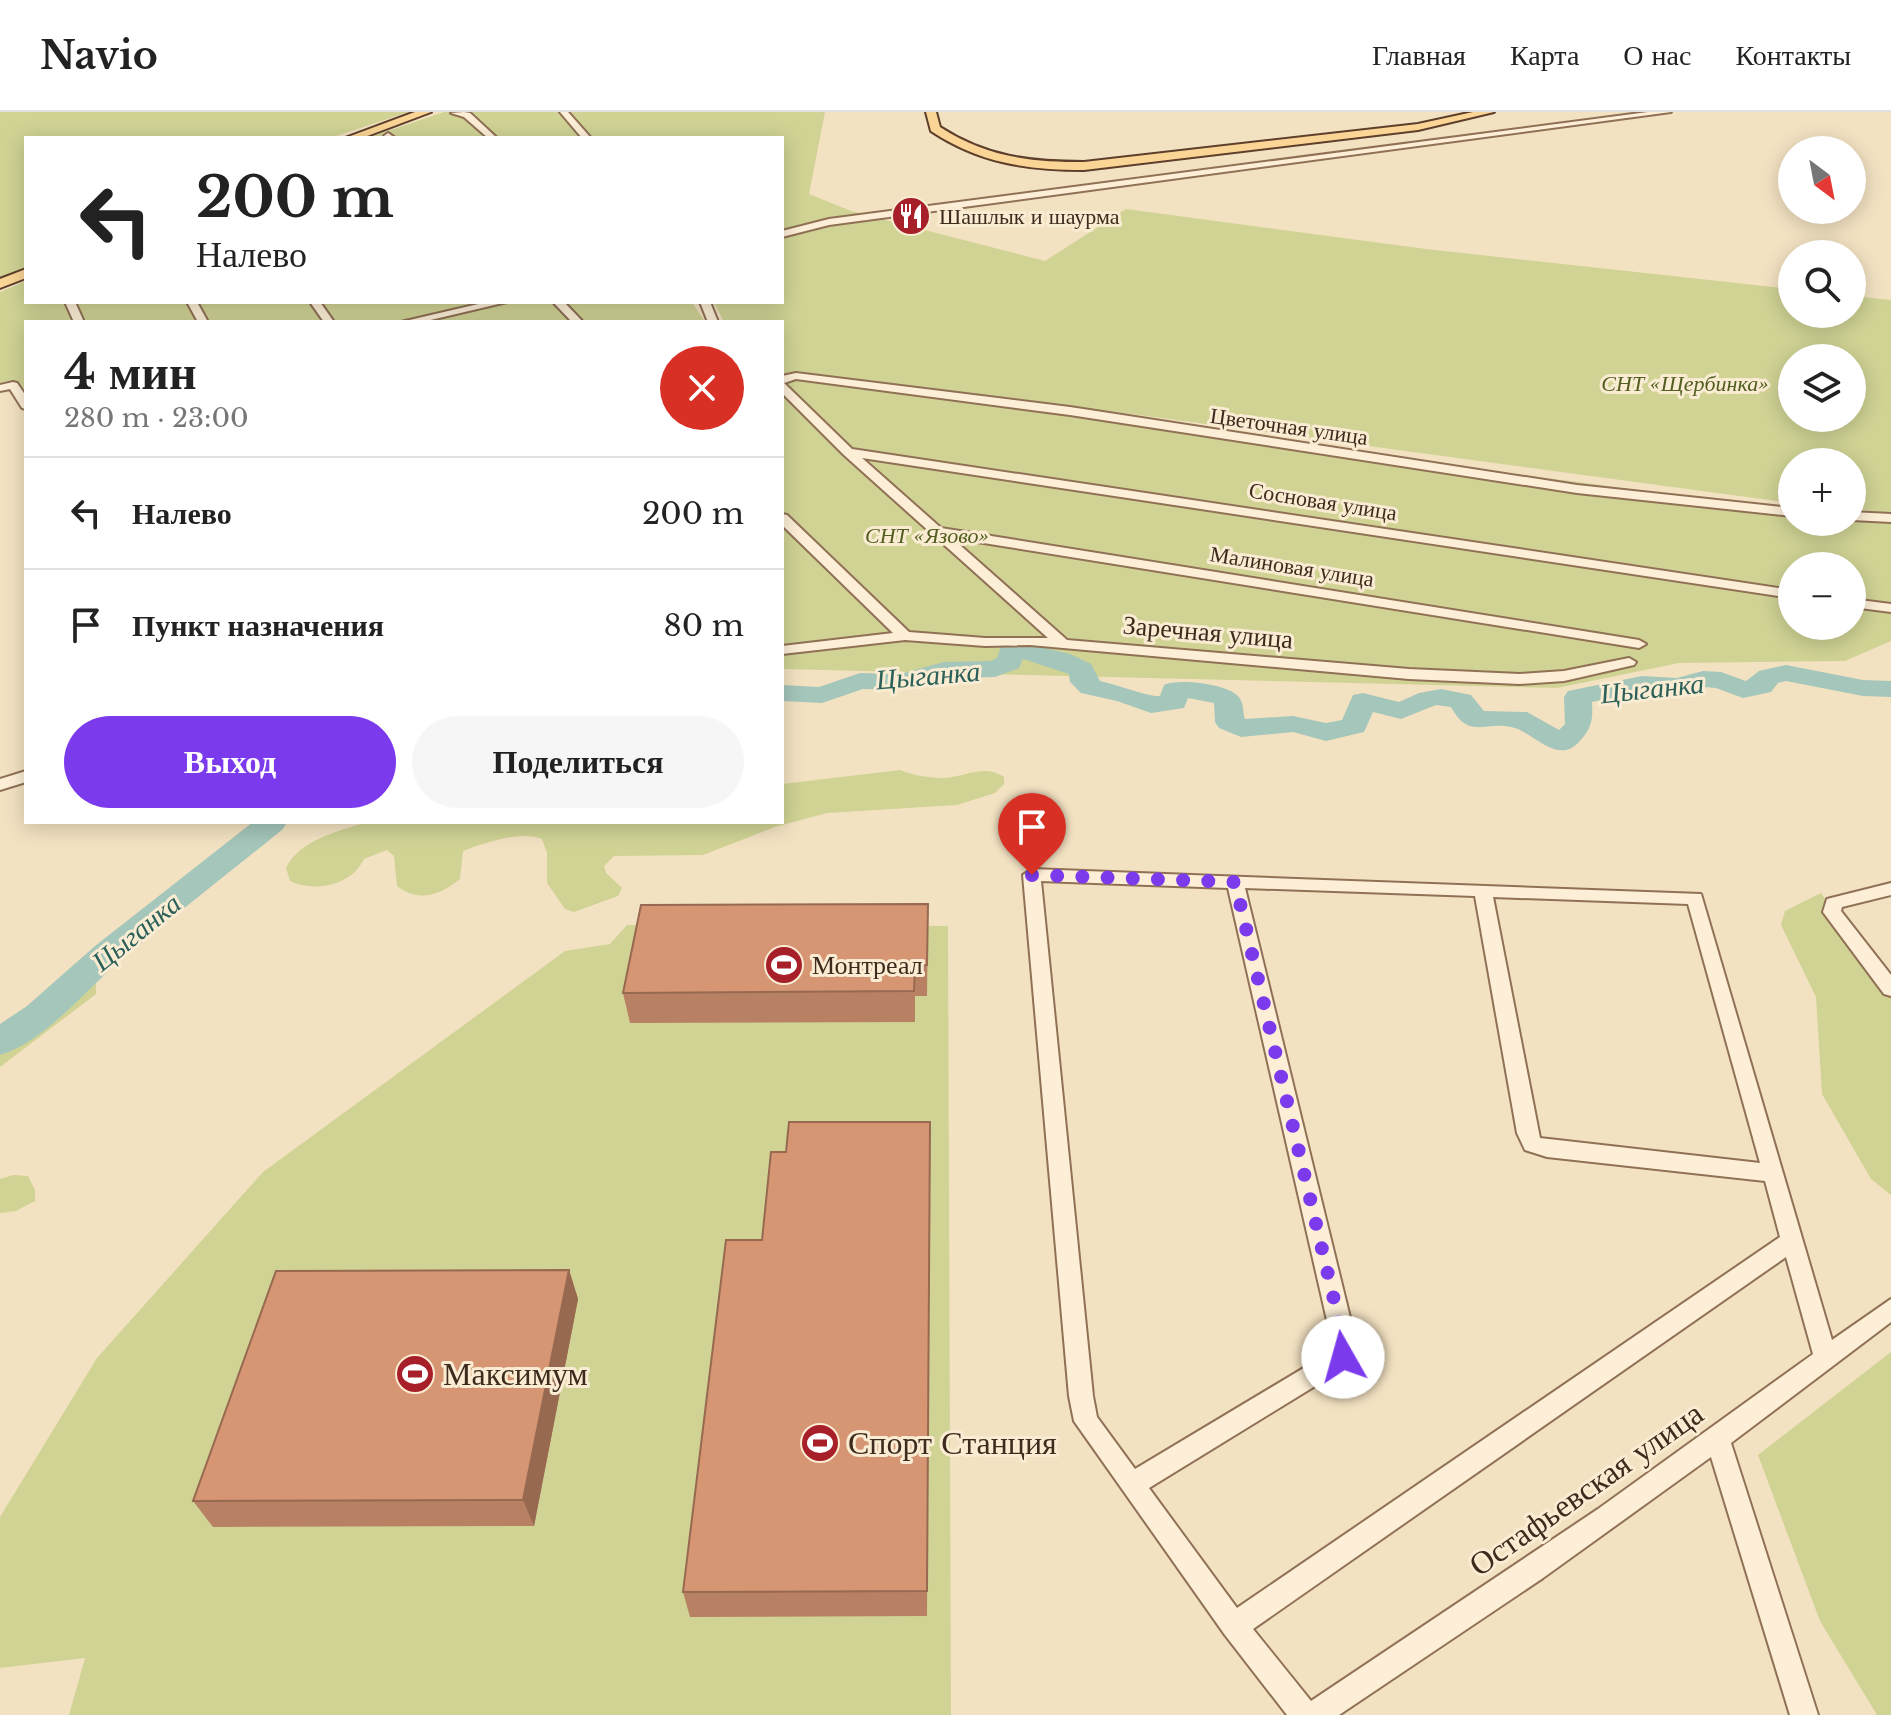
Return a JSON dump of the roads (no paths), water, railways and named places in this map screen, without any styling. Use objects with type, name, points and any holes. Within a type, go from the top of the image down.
[{"type":"main road","points":[[357,136],[426,112]]},
{"type":"main road","points":[[931,112],[935,129],[964,148],[1020,162],[1084,166],[1418,127],[1489,112]]},
{"type":"main road","points":[[0,284],[24,274]]},
{"type":"street","points":[[564,112],[585,136]]},
{"type":"street","points":[[784,233],[829,222],[1667,112]]},
{"type":"street","points":[[455,113],[467,115],[491,136]]},
{"type":"street","points":[[430,320],[454,318],[496,304]]},
{"type":"street","points":[[560,304],[576,320]]},
{"type":"street","name":"Цветочная улица","points":[[784,382],[796,376],[960,396],[1577,489],[1778,511]]},
{"type":"street","points":[[0,388],[13,385],[24,400]]},
{"type":"street","points":[[784,385],[848,452],[1064,645]]},
{"type":"street","name":"Сосновая улица","points":[[848,452],[1778,592]]},
{"type":"street","points":[[1866,517],[1891,518]]},
{"type":"street","points":[[784,520],[905,636]]},
{"type":"street","name":"Малиновая улица","points":[[939,532],[1639,644]]},
{"type":"street","points":[[1866,605],[1891,608]]},
{"type":"street","name":"Заречная улица","points":[[784,650],[905,636],[1064,645],[1409,674],[1520,679],[1564,676],[1629,662]]},
{"type":"street","points":[[0,785],[24,777]]},
{"type":"street","points":[[1304,1715],[1234,1626],[1086,1421],[1081,1396],[1032,875],[1695,898],[1826,1359]]},
{"type":"street","points":[[1131,1485],[1343,1357],[1344,1342],[1235,882]]},
{"type":"street","points":[[1891,889],[1833,903],[1832,912],[1891,989]]},
{"type":"street","points":[[1483,891],[1527,1133],[1532,1144],[1547,1149],[1771,1173]]},
{"type":"street","points":[[1234,1626],[1791,1242]]},
{"type":"street","name":"Остафьевская улица","points":[[1314,1715],[1430,1640],[1718,1439],[1891,1309]]},
{"type":"street","points":[[1718,1439],[1804,1715]]},
{"type":"waterway","name":"Цыганка","points":[[784,693],[822,695],[860,681],[901,682],[944,670],[995,669],[1010,662],[1010,652],[1016,649],[1061,660],[1082,670],[1083,682],[1091,687],[1125,694],[1151,705],[1174,702],[1174,691],[1179,688],[1223,697],[1230,704],[1229,722],[1241,728],[1293,724],[1326,732],[1354,726],[1363,701],[1401,711],[1429,698],[1441,697],[1461,701],[1468,713],[1479,720],[1517,718],[1557,741],[1566,740],[1579,725],[1578,697],[1642,684],[1678,686],[1703,679],[1721,680],[1743,690],[1761,686],[1769,677],[1786,673],[1863,688],[1891,689]]},
{"type":"waterway","name":"Цыганка","points":[[0,1042],[39,1015],[107,954],[270,824]]},
{"type":"place","name":"Шашлык и шаурма","points":[[911,216]]},
{"type":"place","name":"Монтреал","points":[[784,965]]},
{"type":"place","name":"Максимум","points":[[415,1374]]},
{"type":"place","name":"Спорт Станция","points":[[820,1443]]},
{"type":"park label","name":"СНТ «Щербинка»","points":[[1685,383]]},
{"type":"park label","name":"СНТ «Язово»","points":[[927,535]]}]
